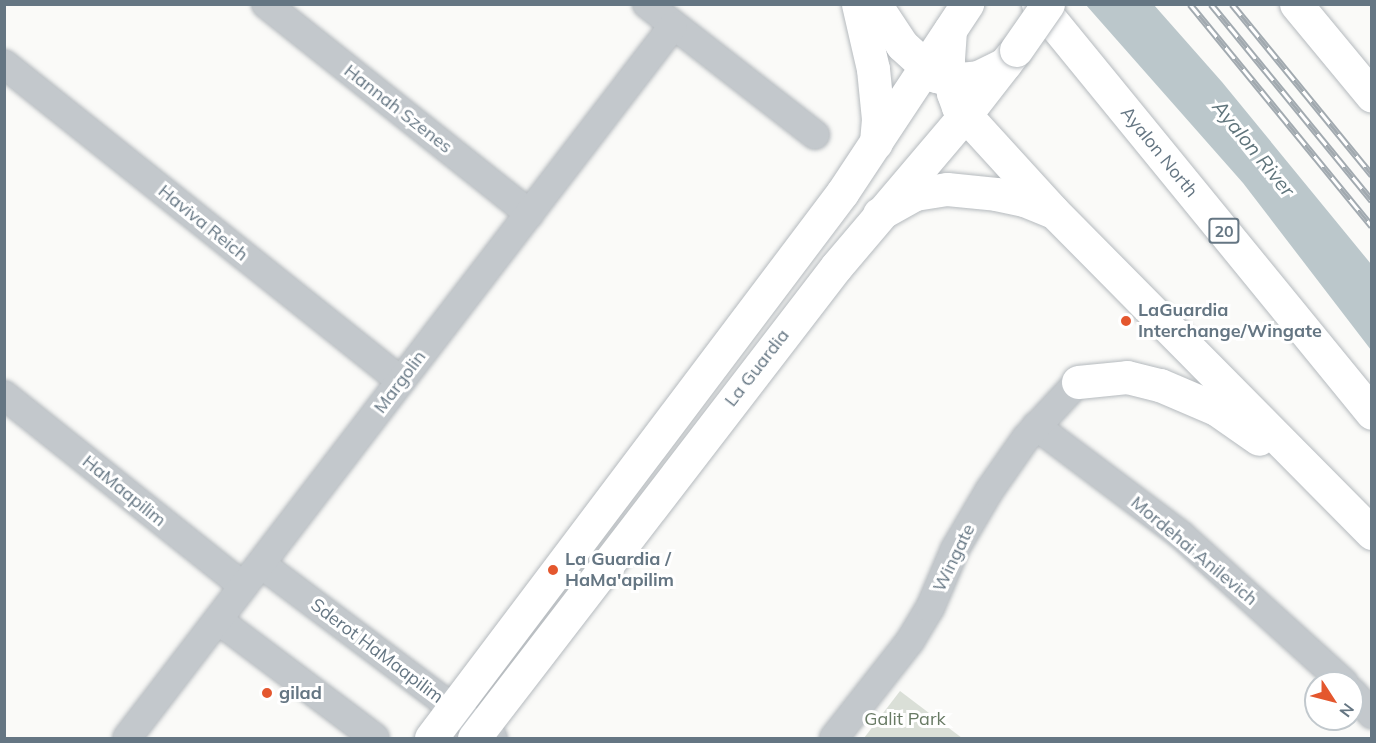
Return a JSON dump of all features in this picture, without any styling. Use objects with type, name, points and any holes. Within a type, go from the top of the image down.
[{"type":"main road","points":[[858,4],[873,69],[878,119],[876,142]]},
{"type":"main road","points":[[875,4],[902,45],[937,74],[958,107],[1053,211],[1371,533]]},
{"type":"main road","name":"Ayalon North","points":[[1038,4],[1371,413]]},
{"type":"main road","name":"La Guardia","points":[[483,736],[690,454],[879,214],[965,115],[1048,4]]},
{"type":"main road","points":[[1296,4],[1371,96]]},
{"type":"main road","name":"La Guardia","points":[[431,738],[842,193],[876,142],[937,74],[961,13]]},
{"type":"main road","points":[[937,74],[978,77],[1010,57]]},
{"type":"main road","points":[[879,214],[915,194],[947,189],[996,194],[1024,200],[1053,211]]},
{"type":"main road","points":[[1078,382],[1127,378],[1181,392],[1216,409],[1321,480]]},
{"type":"street","name":"Hannah Szenes","points":[[266,4],[530,214]]},
{"type":"street","points":[[647,4],[814,135]]},
{"type":"street","name":"Margolin","points":[[127,738],[673,26]]},
{"type":"street","name":"Haviva Reich","points":[[4,64],[401,381]]},
{"type":"street","name":"Wingate","points":[[834,738],[910,641],[930,608],[964,532],[989,491],[1036,426],[1078,382]]},
{"type":"street","name":"HaMaapilim","points":[[4,395],[243,586]]},
{"type":"street","name":"Mordehai Anilevich","points":[[1036,426],[1181,535],[1331,671]]},
{"type":"street","name":"Sderot HaMaapilim","points":[[261,564],[453,708],[483,736]]},
{"type":"street","points":[[218,620],[375,738]]},
{"type":"green space","name":"Galit Park","points":[[900,691],[962,738],[864,738]]},
{"type":"water","name":"Ayalon River","points":[[1086,5],[1154,5],[1222,82],[1371,264],[1371,350],[1243,183]]},
{"type":"railway","points":[[1190,4],[1372,226]]},
{"type":"railway","points":[[1211,4],[1372,201]]},
{"type":"railway","points":[[1232,4],[1372,175]]},
{"type":"place","name":"LaGuardia Interchange/Wingate","points":[[1126,321]]},
{"type":"place","name":"La Guardia / HaMa'apilim","points":[[553,570]]},
{"type":"place","name":"gilad","points":[[267,693]]}]
